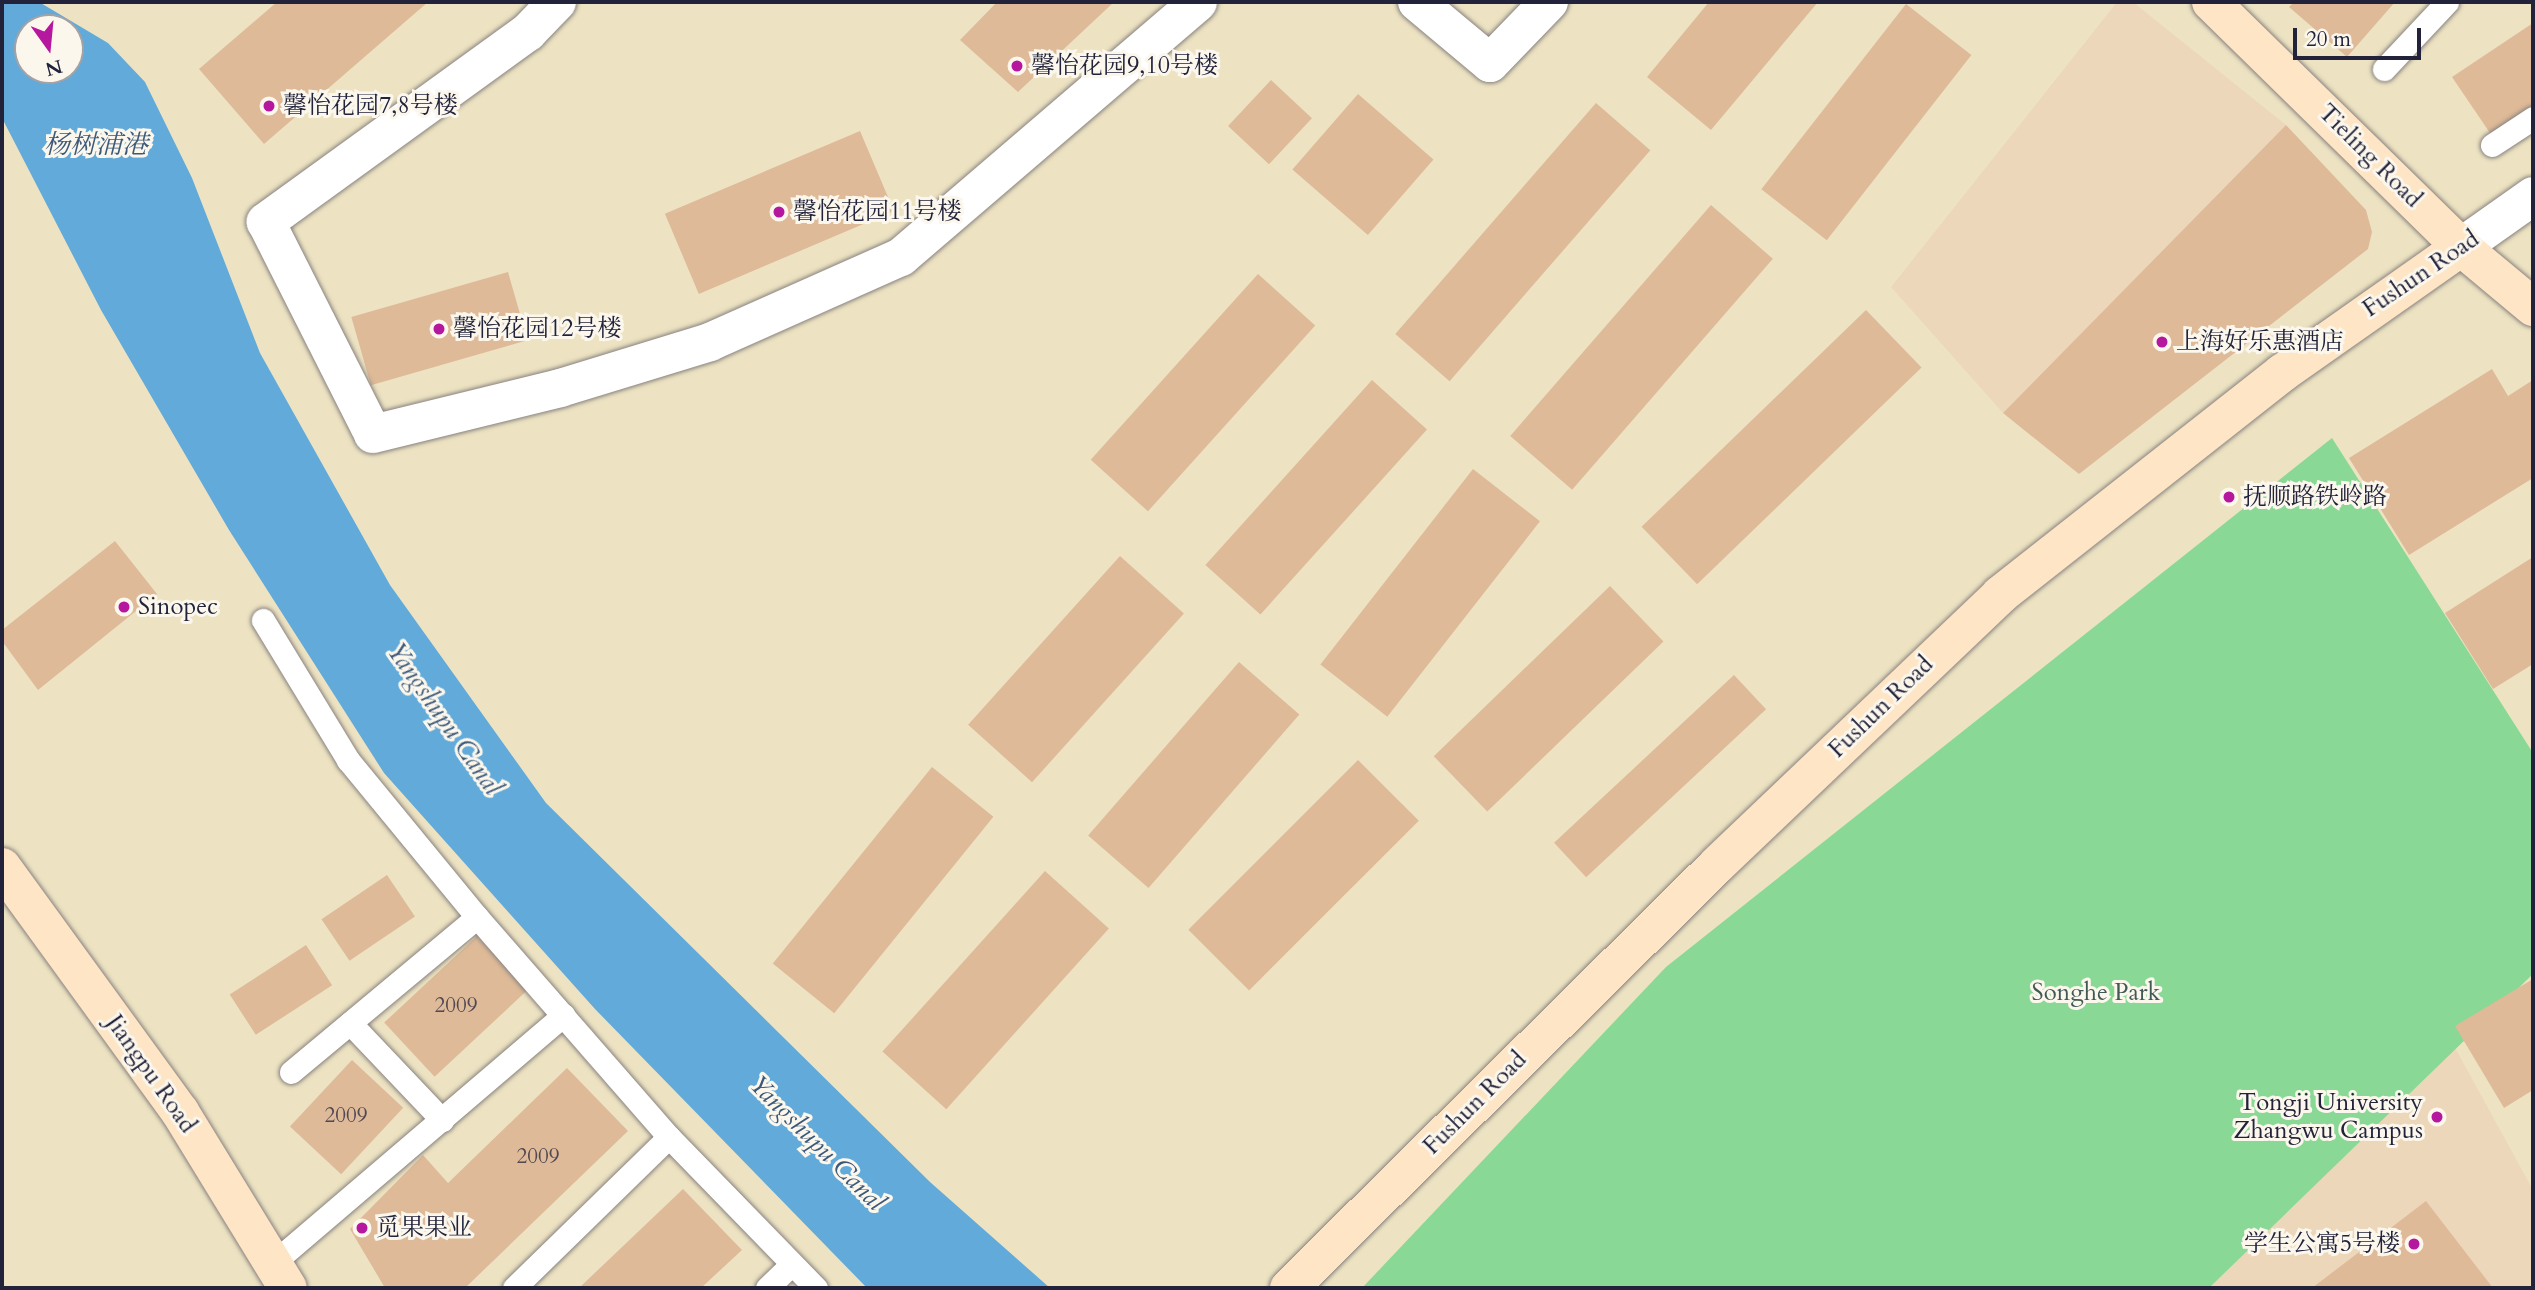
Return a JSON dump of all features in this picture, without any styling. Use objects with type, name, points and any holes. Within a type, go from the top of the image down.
[{"type":"street","points":[[557,2],[528,32],[266,222],[373,434],[560,388],[710,342],[901,257],[1198,2]]},
{"type":"street","points":[[1417,2],[1490,63],[1549,2]]},
{"type":"street","name":"Tieling Road","points":[[2211,2],[2461,247],[2533,307]]},
{"type":"street","name":"Fushun Road","points":[[1289,1288],[1983,610],[2282,373],[2533,196]]},
{"type":"street","name":"Jiangpu Road","points":[[2,867],[180,1112],[280,1275]]},
{"type":"lane","points":[[2384,69],[2447,2]]},
{"type":"lane","points":[[2492,145],[2533,118]]},
{"type":"lane","points":[[263,620],[348,760],[477,916],[669,1137],[790,1266],[816,1288]]},
{"type":"lane","points":[[291,1072],[477,916]]},
{"type":"lane","points":[[280,1275],[442,1120],[564,1015]]},
{"type":"lane","points":[[350,1023],[442,1120]]},
{"type":"lane","points":[[514,1288],[669,1137]]},
{"type":"lane","points":[[767,1288],[790,1266]]},
{"type":"shaded area","points":[[2117,2],[2133,2],[2286,125],[2003,413],[1891,287]]},
{"type":"shaded area","name":"Tongji University Zhangwu Campus","points":[[2453,1044],[2533,1190],[2533,1288],[2209,1288]]},
{"type":"green space","name":"Songhe Park","points":[[2332,438],[2533,753],[2533,974],[2210,1287],[1362,1288],[1666,967]]},
{"type":"water","name":"杨树浦港","points":[[2,2],[39,2],[59,14],[14,14],[14,84],[84,84],[84,29],[108,43],[145,82],[192,178],[260,353],[390,585],[546,803],[930,1182],[1050,1288],[867,1288],[595,1009],[384,773],[229,530],[101,310],[2,118]]},
{"type":"building","name":"馨怡花园7,8号楼","points":[[277,2],[428,2],[264,144],[199,69]]},
{"type":"building","name":"馨怡花园9,10号楼","points":[[997,2],[1114,2],[1018,92],[960,40]]},
{"type":"building","points":[[1709,2],[1818,2],[1711,130],[1647,77]]},
{"type":"building","points":[[2294,2],[2395,2],[2347,57],[2289,7]]},
{"type":"building","points":[[1906,4],[1971,55],[1827,240],[1761,189]]},
{"type":"building","points":[[2533,23],[2533,108],[2492,136],[2452,77]]},
{"type":"building","points":[[1271,80],[1312,118],[1269,164],[1228,126]]},
{"type":"building","points":[[1358,94],[1433,160],[1368,235],[1292,169]]},
{"type":"building","points":[[1596,103],[1650,150],[1450,381],[1395,334]]},
{"type":"building","name":"上海好乐惠酒店","points":[[2286,125],[2366,210],[2372,232],[2368,249],[2079,474],[2003,413]]},
{"type":"building","name":"馨怡花园11号楼","points":[[860,131],[894,211],[699,294],[665,214]]},
{"type":"building","points":[[1711,205],[1773,259],[1572,490],[1510,436]]},
{"type":"building","name":"馨怡花园12号楼","points":[[508,272],[528,340],[371,385],[351,317]]},
{"type":"building","points":[[1258,274],[1315,326],[1148,511],[1091,460]]},
{"type":"building","points":[[1866,310],[1922,368],[1697,584],[1642,527]]},
{"type":"building","points":[[2492,369],[2508,396],[2533,380],[2533,478],[2409,555],[2349,458]]},
{"type":"building","points":[[1372,380],[1427,430],[1260,615],[1205,565]]},
{"type":"building","points":[[1473,469],[1540,521],[1387,717],[1320,664]]},
{"type":"building","points":[[115,541],[157,594],[38,690],[2,641],[2,630]]},
{"type":"building","points":[[1120,556],[1184,614],[1032,782],[968,725]]},
{"type":"building","points":[[2533,557],[2533,664],[2493,689],[2445,613]]},
{"type":"building","points":[[1610,586],[1663,641],[1487,812],[1434,756]]},
{"type":"building","points":[[1239,662],[1299,714],[1148,888],[1088,836]]},
{"type":"building","points":[[1734,675],[1766,709],[1586,877],[1554,843]]},
{"type":"building","points":[[1358,760],[1419,821],[1249,991],[1188,930]]},
{"type":"building","points":[[932,767],[993,817],[834,1013],[773,964]]},
{"type":"building","points":[[1045,871],[1109,929],[946,1109],[882,1052]]},
{"type":"building","points":[[387,875],[415,916],[349,961],[322,919]]},
{"type":"building","points":[[477,936],[527,990],[435,1077],[384,1023]]},
{"type":"building","points":[[306,945],[332,985],[256,1035],[230,995]]},
{"type":"building","points":[[2533,979],[2533,1090],[2504,1108],[2455,1026]]},
{"type":"building","points":[[352,1060],[403,1108],[341,1174],[290,1127]]},
{"type":"building","points":[[567,1068],[628,1131],[465,1288],[385,1288],[350,1229],[423,1155],[448,1183]]},
{"type":"building","points":[[683,1189],[742,1250],[701,1288],[579,1288]]},
{"type":"building","name":"学生公寓5号楼","points":[[2426,1201],[2493,1288],[2312,1288]]},
{"type":"place","name":"馨怡花园9,10号楼","points":[[1017,66]]},
{"type":"place","name":"馨怡花园7,8号楼","points":[[269,106]]},
{"type":"place","name":"馨怡花园11号楼","points":[[779,212]]},
{"type":"place","name":"馨怡花园12号楼","points":[[439,329]]},
{"type":"place","name":"上海好乐惠酒店","points":[[2162,342]]},
{"type":"place","name":"抚顺路铁岭路","points":[[2229,497]]},
{"type":"place","name":"Sinopec","points":[[124,607]]},
{"type":"place","name":"Tongji University Zhangwu Campus","points":[[2437,1117]]},
{"type":"place","name":"觅果果业","points":[[362,1228]]},
{"type":"place","name":"学生公寓5号楼","points":[[2414,1244]]},
{"type":"water label","name":"Yangshupu Canal","points":[[444,719]]},
{"type":"water label","name":"Yangshupu Canal","points":[[817,1143]]}]
